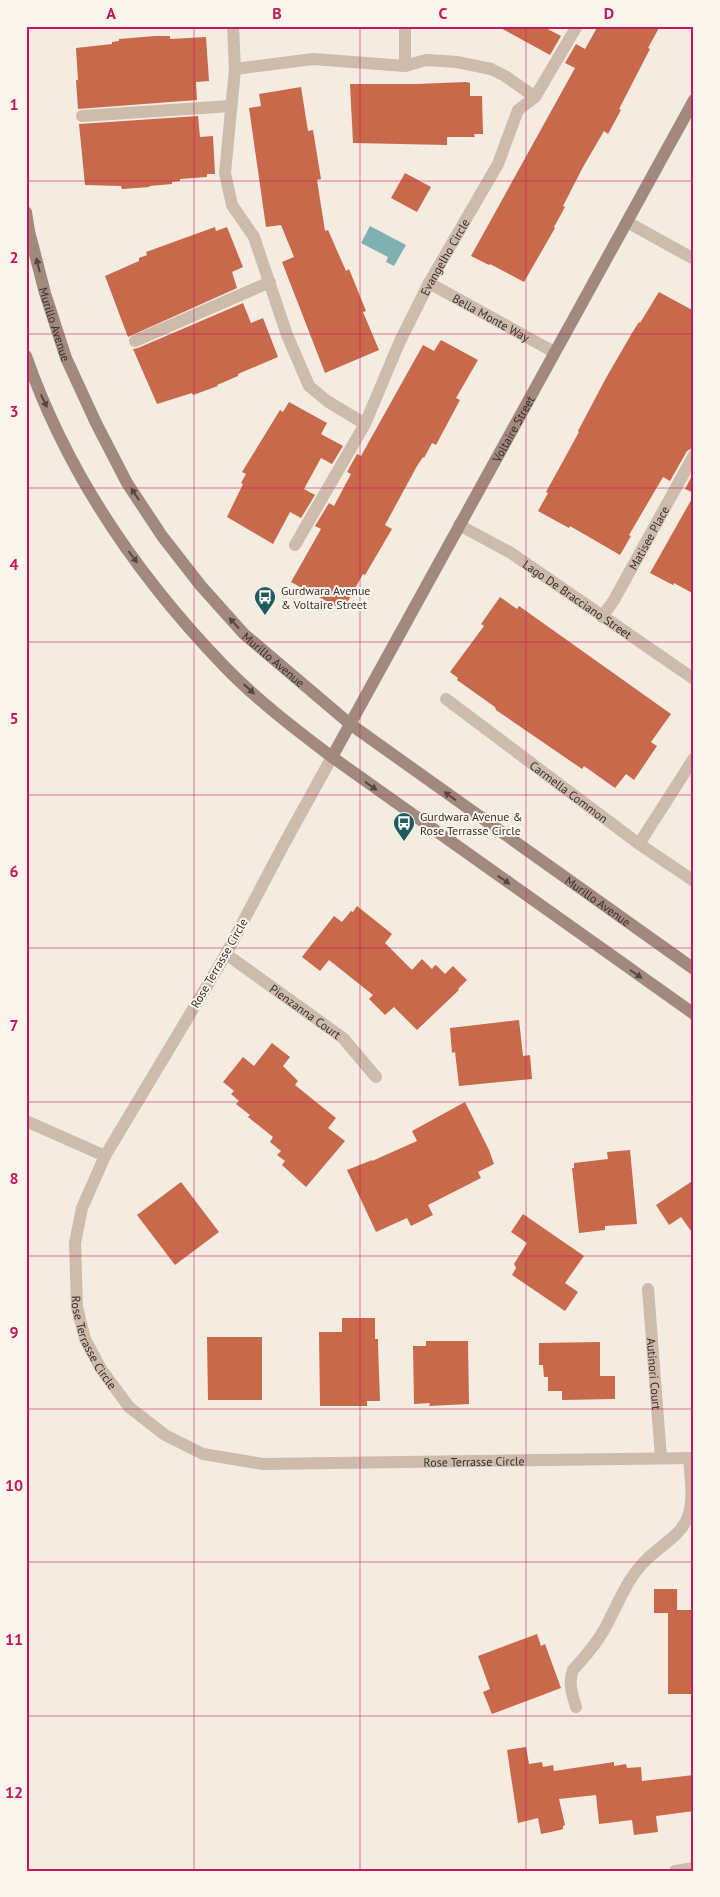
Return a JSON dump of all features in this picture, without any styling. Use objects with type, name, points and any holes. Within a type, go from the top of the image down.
[{"type":"main road","name":"Voltaire Street","points":[[332,757],[694,100]]},
{"type":"main road","name":"Murillo Avenue","points":[[26,212],[29,232],[45,293],[66,358],[96,424],[128,483],[162,536],[201,586],[244,634],[350,724],[694,969]]},
{"type":"main road","points":[[26,356],[38,389],[71,459],[109,525],[167,603],[225,668],[284,720],[332,757],[694,1014]]},
{"type":"street","points":[[233,26],[235,69],[225,173],[232,205],[254,237],[287,335],[309,386],[365,424]]},
{"type":"street","points":[[405,26],[405,66]]},
{"type":"street","name":"Evangelho Circle","points":[[295,545],[365,424],[400,341],[429,283],[498,164],[518,110],[535,97],[577,26]]},
{"type":"street","points":[[235,69],[313,59],[405,66],[426,60],[458,62],[491,69],[505,76],[535,97]]},
{"type":"street","points":[[82,116],[231,106]]},
{"type":"street","points":[[627,222],[694,259]]},
{"type":"street","points":[[135,341],[270,282]]},
{"type":"street","name":"Bella Monte Way","points":[[429,283],[554,352]]},
{"type":"street","name":"Matisee Place","points":[[602,618],[614,600],[694,455]]},
{"type":"street","name":"Lago De Bracciano Street","points":[[459,525],[511,554],[602,618],[694,679]]},
{"type":"street","name":"Carmella Common","points":[[446,699],[639,844],[694,881]]},
{"type":"street","name":"Rose Terrasse Circle","points":[[332,757],[226,954],[105,1156],[82,1208],[75,1243],[77,1307],[85,1339],[100,1369],[129,1407],[165,1435],[203,1454],[263,1464],[692,1458]]},
{"type":"street","points":[[639,844],[694,758]]},
{"type":"street","name":"Pienzanna Court","points":[[226,954],[343,1038],[376,1077]]},
{"type":"street","points":[[26,1121],[105,1156]]},
{"type":"street","name":"Autinori Court","points":[[648,1288],[660,1458]]},
{"type":"street","points":[[576,1706],[570,1686],[574,1670],[603,1632],[622,1590],[632,1575],[676,1534],[688,1518],[692,1458]]},
{"type":"street","points":[[674,1871],[694,1868]]},
{"type":"water","points":[[370,226],[406,245],[394,266],[386,262],[388,257],[361,243]]},
{"type":"building","points":[[497,26],[542,26],[561,36],[550,55]]},
{"type":"building","points":[[598,26],[660,26],[619,109],[621,110],[608,134],[604,131],[583,167],[563,206],[565,207],[555,228],[524,282],[471,256],[575,68],[565,63],[576,44],[585,49]]},
{"type":"building","points":[[170,36],[170,39],[206,37],[209,81],[196,82],[197,100],[78,109],[76,48],[112,44],[112,42],[119,41],[119,39]]},
{"type":"building","points":[[470,83],[470,96],[482,96],[483,134],[474,134],[475,137],[447,137],[447,145],[353,143],[350,84]]},
{"type":"building","points":[[301,87],[308,131],[313,130],[321,179],[317,180],[325,231],[328,230],[346,271],[349,269],[366,311],[363,312],[379,350],[325,373],[282,262],[294,257],[281,225],[266,227],[249,108],[261,106],[259,94]]},
{"type":"building","points":[[198,116],[200,137],[213,136],[215,174],[207,174],[207,177],[180,179],[180,181],[172,182],[172,184],[150,187],[122,189],[121,186],[85,185],[79,124]]},
{"type":"building","points":[[405,173],[431,187],[417,212],[391,198]]},
{"type":"building","points":[[215,227],[216,231],[227,227],[243,267],[232,272],[237,288],[128,337],[105,276],[139,261],[139,258],[147,255],[146,252]]},
{"type":"building","points":[[659,292],[694,311],[694,447],[687,451],[670,481],[663,477],[629,535],[631,536],[620,555],[570,526],[569,528],[538,511],[548,493],[546,492],[606,378]]},
{"type":"building","points":[[243,303],[251,323],[263,318],[278,357],[238,374],[238,376],[218,386],[193,395],[192,393],[157,404],[133,349]]},
{"type":"building","points":[[441,340],[478,360],[456,398],[460,400],[436,445],[432,443],[417,466],[385,525],[392,529],[365,575],[363,574],[343,610],[291,582],[321,529],[315,526],[329,503],[334,506],[351,474],[347,472],[357,454],[361,456],[423,345],[434,351]]},
{"type":"building","points":[[289,402],[327,423],[321,434],[343,446],[332,464],[321,458],[304,489],[315,495],[301,518],[290,512],[273,544],[227,517],[243,484],[241,483],[246,474],[242,472],[280,410],[283,412]]},
{"type":"building","points":[[694,472],[694,493],[685,489]]},
{"type":"building","points":[[694,495],[694,594],[650,573]]},
{"type":"building","points":[[500,597],[517,609],[519,606],[671,714],[651,742],[657,746],[634,780],[626,774],[615,788],[584,766],[582,769],[496,710],[495,707],[457,680],[458,678],[450,672],[484,626],[481,624]]},
{"type":"building","points":[[357,906],[392,934],[385,943],[412,970],[422,959],[432,969],[435,965],[445,974],[453,966],[467,980],[417,1030],[394,1007],[385,1015],[369,999],[373,995],[329,960],[320,971],[302,957],[334,916],[342,922]]},
{"type":"building","points":[[519,1020],[523,1056],[530,1055],[532,1079],[459,1086],[455,1052],[452,1053],[450,1028]]},
{"type":"building","points":[[272,1043],[290,1057],[283,1066],[298,1081],[295,1085],[336,1118],[328,1128],[345,1141],[306,1187],[282,1165],[285,1161],[277,1155],[281,1151],[270,1142],[273,1137],[248,1117],[250,1115],[236,1104],[239,1101],[231,1094],[234,1091],[223,1082],[243,1057],[254,1066]]},
{"type":"building","points":[[465,1102],[494,1164],[478,1172],[481,1178],[428,1205],[433,1215],[411,1226],[407,1218],[376,1232],[347,1170],[417,1141],[412,1131]]},
{"type":"building","points":[[630,1150],[637,1224],[605,1226],[605,1230],[579,1233],[572,1168],[574,1168],[574,1163],[608,1159],[607,1152]]},
{"type":"building","points":[[694,1180],[694,1235],[681,1217],[669,1225],[656,1205]]},
{"type":"building","points":[[181,1182],[219,1232],[175,1265],[137,1215]]},
{"type":"building","points":[[523,1214],[584,1256],[565,1283],[578,1292],[565,1311],[512,1275],[516,1268],[514,1264],[527,1243],[511,1232]]},
{"type":"building","points":[[342,1318],[375,1318],[375,1339],[378,1339],[380,1401],[367,1401],[367,1406],[320,1406],[319,1332],[342,1332]]},
{"type":"building","points":[[207,1337],[262,1337],[262,1400],[208,1400]]},
{"type":"building","points":[[426,1341],[468,1341],[469,1404],[429,1406],[430,1403],[414,1404],[413,1346],[426,1346]]},
{"type":"building","points":[[600,1342],[600,1376],[615,1376],[615,1399],[562,1400],[562,1391],[548,1391],[548,1377],[544,1377],[543,1365],[539,1365],[539,1343]]},
{"type":"building","points":[[654,1589],[677,1589],[677,1610],[694,1610],[694,1694],[668,1694],[668,1613],[654,1613]]},
{"type":"building","points":[[537,1634],[541,1646],[545,1644],[561,1688],[492,1714],[483,1692],[490,1689],[478,1656]]},
{"type":"building","points":[[526,1747],[529,1764],[542,1762],[543,1767],[553,1765],[554,1771],[614,1762],[614,1766],[626,1764],[627,1768],[641,1767],[642,1781],[694,1775],[694,1811],[656,1816],[658,1832],[634,1835],[632,1820],[599,1824],[596,1795],[559,1799],[565,1825],[563,1829],[541,1834],[538,1818],[518,1823],[507,1750]]},
{"type":"place","name":"Gurdwara Avenue & Voltaire Street","points":[[265,616]]},
{"type":"place","name":"Gurdwara Avenue & Rose Terrasse Circle","points":[[404,842]]}]
